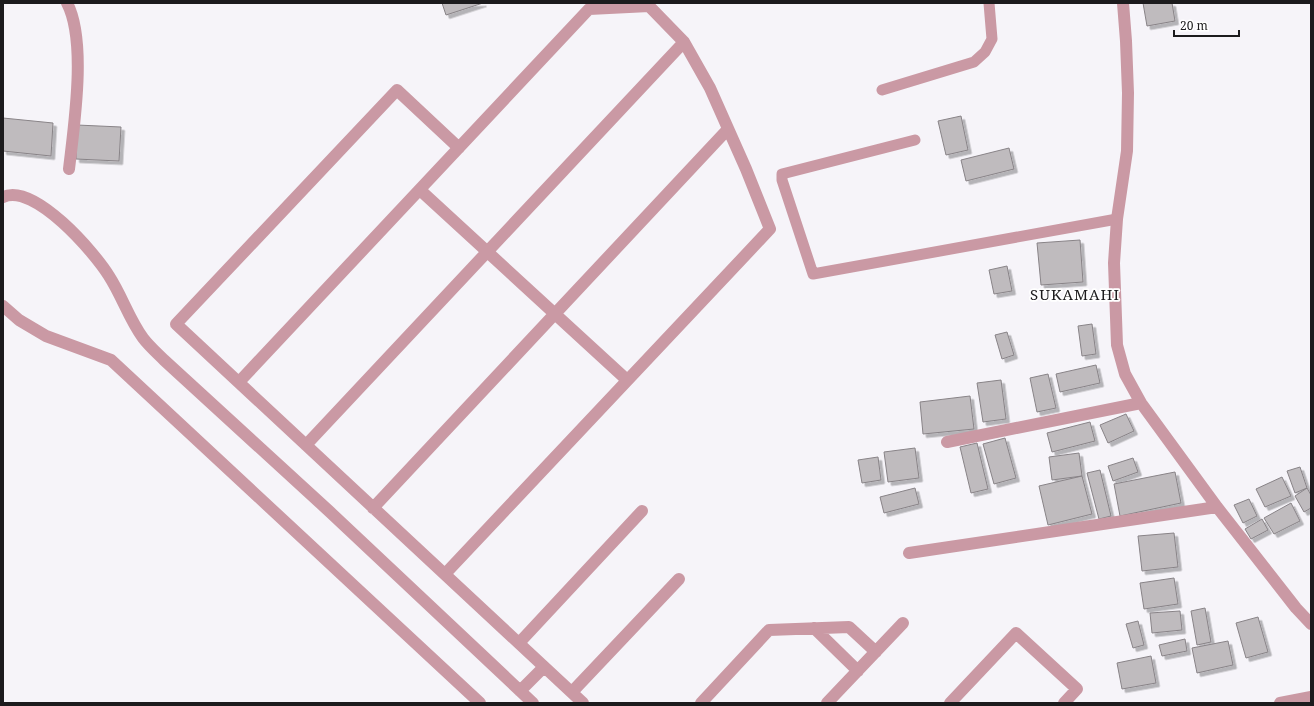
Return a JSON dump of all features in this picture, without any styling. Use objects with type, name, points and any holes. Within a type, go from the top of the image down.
[{"type":"street","points":[[67,3],[72,12],[76,35],[77,59],[77,94],[69,168]]},
{"type":"street","points":[[1123,3],[1128,93],[1126,151],[1117,219],[1114,263],[1117,345],[1125,374],[1141,403],[1217,507],[1311,624]]},
{"type":"street","points":[[239,382],[589,9],[649,6],[684,42],[710,88],[770,228],[444,574]]},
{"type":"street","points":[[306,445],[684,42]]},
{"type":"street","points":[[459,148],[397,90],[176,324],[583,703]]},
{"type":"street","points":[[373,508],[728,129]]},
{"type":"street","points":[[420,190],[627,380]]},
{"type":"street","points":[[3,197],[8,194],[29,198],[48,210],[76,234],[109,276],[134,325],[154,350],[533,703]]},
{"type":"street","points":[[3,306],[19,320],[46,336],[111,360],[480,703]]},
{"type":"street","points":[[947,442],[1141,403]]},
{"type":"street","points":[[909,553],[1217,507]]},
{"type":"street","points":[[518,643],[642,512]]},
{"type":"street","points":[[572,692],[679,579]]},
{"type":"street","points":[[827,703],[903,623]]},
{"type":"street","points":[[701,703],[770,630],[848,627],[876,652]]},
{"type":"street","points":[[814,628],[858,671]]},
{"type":"street","points":[[950,703],[1016,633],[1077,689],[1064,703]]},
{"type":"street","points":[[520,691],[544,667]]},
{"type":"street","points":[[1280,703],[1304,699]]},
{"type":"lane","points":[[882,90],[974,62],[985,52],[992,39],[989,3]]},
{"type":"lane","points":[[915,140],[782,174],[782,180],[813,274],[1117,219]]},
{"type":"building","points":[[442,3],[483,3],[446,15]]},
{"type":"building","points":[[1143,3],[1172,3],[1175,21],[1147,26]]},
{"type":"building","points":[[961,116],[968,150],[946,155],[938,121]]},
{"type":"building","points":[[3,118],[53,123],[51,156],[3,151]]},
{"type":"building","points":[[77,125],[121,127],[119,161],[76,159]]},
{"type":"building","points":[[1009,148],[1014,169],[966,181],[961,160]]},
{"type":"building","points":[[1080,240],[1083,282],[1041,285],[1037,243]]},
{"type":"building","points":[[1007,266],[1012,291],[994,294],[989,270]]},
{"type":"building","points":[[1092,324],[1096,354],[1082,356],[1078,326]]},
{"type":"building","points":[[1007,332],[1014,355],[1002,359],[995,335]]},
{"type":"building","points":[[1096,365],[1100,383],[1060,392],[1056,374]]},
{"type":"building","points":[[1048,374],[1056,408],[1037,412],[1030,378]]},
{"type":"building","points":[[1001,380],[1006,419],[983,422],[977,383]]},
{"type":"building","points":[[970,396],[974,429],[923,434],[920,402]]},
{"type":"building","points":[[1126,414],[1134,431],[1108,443],[1100,425]]},
{"type":"building","points":[[1090,422],[1095,441],[1052,452],[1047,433]]},
{"type":"building","points":[[1005,438],[1016,478],[994,484],[983,444]]},
{"type":"building","points":[[977,443],[988,489],[971,493],[960,447]]},
{"type":"building","points":[[915,448],[919,478],[888,482],[884,452]]},
{"type":"building","points":[[1079,453],[1082,476],[1052,480],[1049,457]]},
{"type":"building","points":[[878,457],[881,480],[862,483],[858,460]]},
{"type":"building","points":[[1133,458],[1138,472],[1113,481],[1108,466]]},
{"type":"building","points":[[1300,467],[1307,488],[1295,493],[1287,471]]},
{"type":"building","points":[[1100,470],[1111,516],[1099,519],[1087,473]]},
{"type":"building","points":[[1175,472],[1181,503],[1120,516],[1114,484]]},
{"type":"building","points":[[1082,476],[1092,514],[1048,525],[1039,486]]},
{"type":"building","points":[[1282,477],[1291,496],[1265,507],[1256,489]]},
{"type":"building","points":[[915,488],[919,504],[884,513],[880,497]]},
{"type":"building","points":[[1307,488],[1311,495],[1311,508],[1304,512],[1295,496]]},
{"type":"building","points":[[1249,499],[1257,516],[1243,523],[1234,505]]},
{"type":"building","points":[[1291,503],[1300,521],[1274,534],[1264,518]]},
{"type":"building","points":[[1262,519],[1268,530],[1251,539],[1245,529]]},
{"type":"building","points":[[1174,533],[1178,567],[1142,571],[1138,536]]},
{"type":"building","points":[[1174,578],[1178,604],[1144,609],[1140,583]]},
{"type":"building","points":[[1205,608],[1211,642],[1197,645],[1191,611]]},
{"type":"building","points":[[1180,611],[1182,630],[1152,633],[1150,613]]},
{"type":"building","points":[[1258,617],[1268,652],[1246,658],[1236,623]]},
{"type":"building","points":[[1138,621],[1144,645],[1133,648],[1126,624]]},
{"type":"building","points":[[1185,639],[1187,651],[1162,656],[1159,645]]},
{"type":"building","points":[[1228,641],[1233,665],[1197,673],[1192,648]]},
{"type":"building","points":[[1151,656],[1156,683],[1122,689],[1117,663]]},
{"type":"district","name":"SUKAMAHI","points":[[1075,295]]}]
